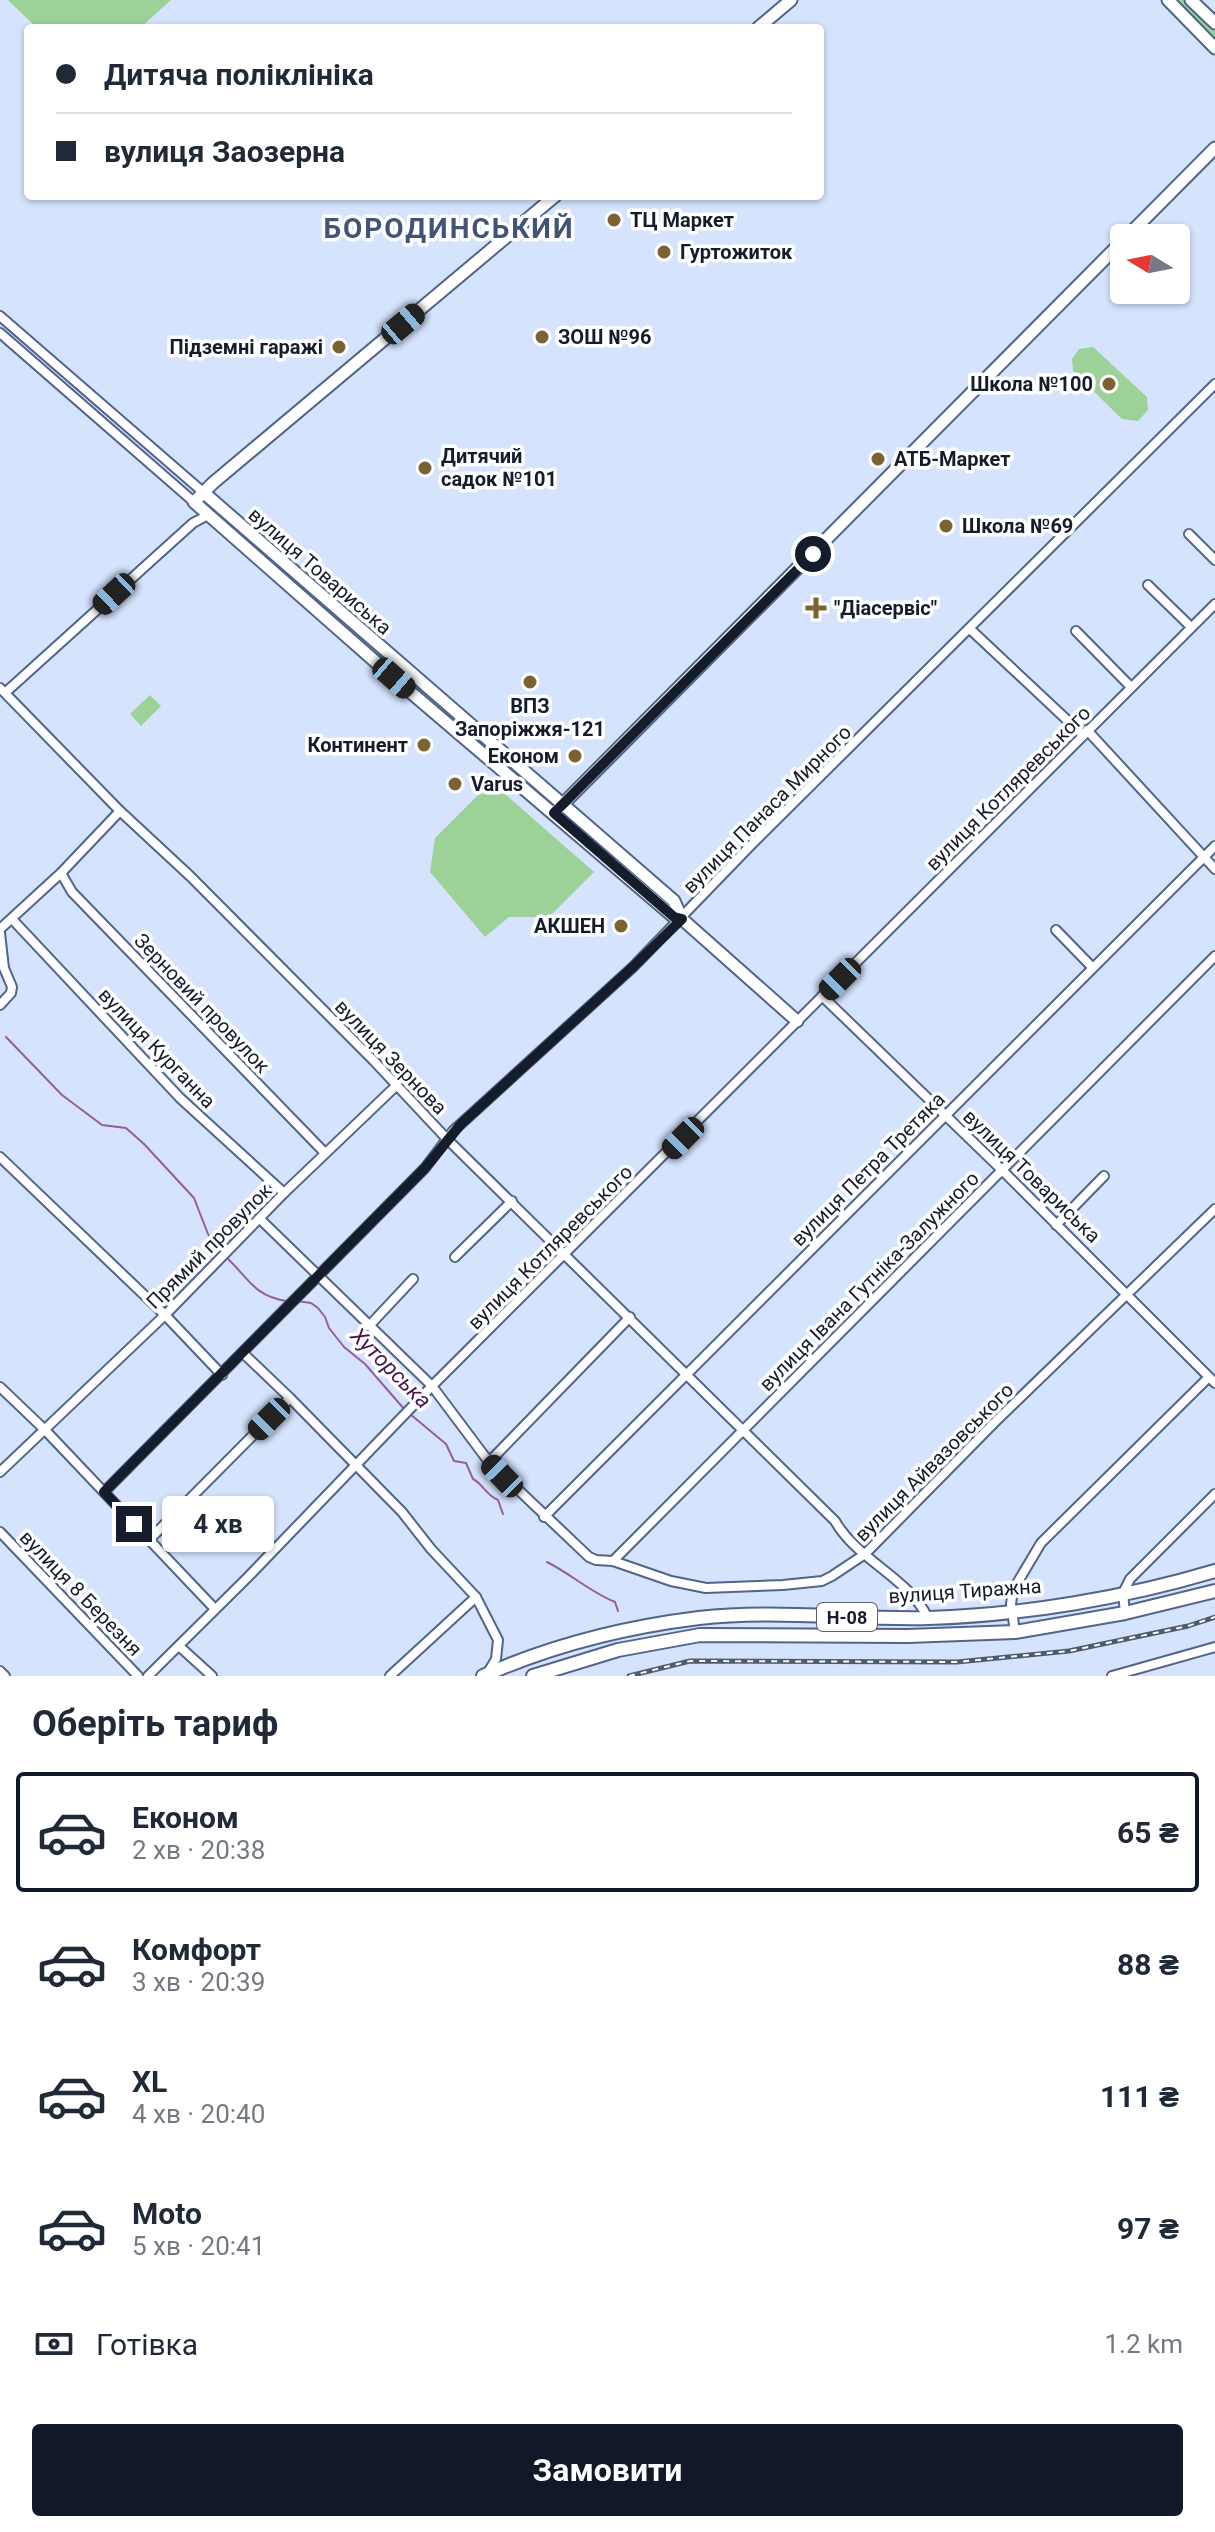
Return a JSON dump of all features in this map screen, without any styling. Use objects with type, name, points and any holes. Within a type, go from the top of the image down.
[{"type":"main road","name":"вулиця Тиражна","points":[[485,1675],[535,1655],[615,1633],[700,1618],[928,1618],[1012,1612],[1179,1582],[1215,1571]]},
{"type":"main road","name":"вулиця Тиражна","points":[[533,1676],[618,1650],[700,1635],[908,1636],[1015,1632],[1125,1613],[1215,1591]]},
{"type":"street","points":[[763,24],[791,0]]},
{"type":"street","points":[[1168,0],[1215,48]]},
{"type":"street","points":[[1191,0],[1215,23]]},
{"type":"street","points":[[554,813],[1215,148]]},
{"type":"street","points":[[194,502],[550,200]]},
{"type":"street","name":"вулиця Товариська","points":[[0,316],[203,492],[537,792],[554,813],[671,906]]},
{"type":"street","name":"вулиця Товариська","points":[[0,333],[208,515],[537,792],[563,803],[577,814],[682,919],[797,1021]]},
{"type":"street","name":"вулиця Панаса Мирного","points":[[104,1492],[435,1158],[447,1139],[682,919],[751,845],[1215,384]]},
{"type":"street","points":[[88,410],[96,400]]},
{"type":"street","points":[[3,690],[193,523],[208,515]]},
{"type":"street","points":[[1189,534],[1215,560]]},
{"type":"street","points":[[1148,585],[1191,627]]},
{"type":"street","name":"вулиця Котляревського","points":[[148,1676],[432,1386],[1215,604]]},
{"type":"street","points":[[970,629],[1085,732],[1215,869]]},
{"type":"street","points":[[1076,631],[1131,687]]},
{"type":"street","name":"вулиця Зернова","points":[[3,690],[120,811],[190,876],[397,1085],[447,1139],[835,1521],[847,1540],[917,1601],[928,1618]]},
{"type":"street","points":[[0,1005],[11,993],[12,987],[4,968],[0,931],[120,811]]},
{"type":"street","name":"вулиця Петра Третяка","points":[[544,1517],[1215,846]]},
{"type":"street","name":"Зерновий провулок","points":[[61,873],[72,892],[325,1153]]},
{"type":"street","name":"вулиця Курганна","points":[[12,919],[180,1098],[284,1193]]},
{"type":"street","points":[[1056,930],[1092,967]]},
{"type":"street","name":"вулиця Івана Гутніка-Залужного","points":[[613,1561],[1215,956]]},
{"type":"street","name":"вулиця Товариська","points":[[822,996],[1212,1380]]},
{"type":"street","name":"Прямий провулок","points":[[0,1472],[226,1256],[284,1193],[397,1085]]},
{"type":"street","points":[[0,1157],[165,1315],[222,1375]]},
{"type":"street","points":[[1056,1225],[1104,1176]]},
{"type":"street","points":[[455,1257],[512,1201]]},
{"type":"street","name":"вулиця Айвазовського","points":[[260,1219],[432,1386],[489,1462],[589,1557],[613,1561],[671,1581],[718,1588],[822,1581],[865,1554],[1215,1209]]},
{"type":"street","points":[[369,1326],[413,1279]]},
{"type":"street","points":[[489,1462],[630,1317]]},
{"type":"street","points":[[243,1353],[356,1464],[476,1597],[498,1640],[496,1659],[485,1675]]},
{"type":"street","points":[[1015,1632],[1012,1597],[1016,1583],[1041,1543],[1212,1380]]},
{"type":"street","points":[[0,1387],[45,1430],[214,1608]]},
{"type":"street","points":[[150,1539],[290,1398]]},
{"type":"street","points":[[1125,1613],[1123,1593],[1138,1570],[1215,1494]]},
{"type":"street","name":"вулиця 8 Березня","points":[[0,1532],[138,1676]]},
{"type":"street","points":[[390,1676],[476,1597]]},
{"type":"street","points":[[179,1646],[212,1676]]},
{"type":"street","points":[[1112,1676],[1215,1647]]},
{"type":"street","points":[[0,1671],[5,1676]]},
{"type":"green space","points":[[8,0],[171,0],[144,24],[33,24]]},
{"type":"green space","points":[[1174,0],[1184,0],[1215,31],[1215,42]]},
{"type":"green space","name":"Школа №100","points":[[1093,347],[1147,397],[1148,410],[1138,421],[1122,419],[1073,371],[1072,359],[1079,349]]},
{"type":"green space","points":[[150,695],[161,706],[141,726],[130,714]]},
{"type":"green space","points":[[491,782],[594,872],[549,917],[509,917],[485,937],[430,872],[435,838]]},
{"type":"waterway","name":"Хуторська","points":[[6,1037],[62,1095],[102,1125],[126,1128],[144,1144],[194,1198],[208,1234],[221,1253]]},
{"type":"waterway","name":"Хуторська","points":[[226,1257],[252,1285],[266,1295],[287,1301]]},
{"type":"waterway","name":"Хуторська","points":[[297,1301],[311,1303],[318,1308],[344,1347],[365,1364],[405,1410]]},
{"type":"waterway","name":"Хуторська","points":[[410,1414],[446,1444],[454,1461],[466,1463],[473,1479],[498,1500],[503,1514]]},
{"type":"waterway","name":"Хуторська","points":[[547,1562],[615,1602],[618,1611]]},
{"type":"railway","points":[[629,1676],[690,1661],[957,1662],[1069,1651],[1188,1626],[1215,1617]]},
{"type":"place","name":"ТЦ Маркет","points":[[614,220]]},
{"type":"place","name":"Гуртожиток","points":[[664,252]]},
{"type":"place","name":"ЗОШ №96","points":[[542,337]]},
{"type":"place","name":"Підземні гаражі","points":[[339,347]]},
{"type":"place","name":"Школа №100","points":[[1109,384]]},
{"type":"place","name":"АТБ-Маркет","points":[[878,459]]},
{"type":"place","name":"Дитячий садок №101","points":[[425,468]]},
{"type":"place","name":"Школа №69","points":[[946,526]]},
{"type":"place","name":"\"Діасервіс\"","points":[[816,608]]},
{"type":"place","name":"ВПЗ Запоріжжя-121","points":[[530,682]]},
{"type":"place","name":"Континент","points":[[424,745]]},
{"type":"place","name":"Економ","points":[[575,756]]},
{"type":"place","name":"Varus","points":[[455,784]]},
{"type":"place","name":"АКШЕН","points":[[621,926]]},
{"type":"district","name":"БОРОДИНСЬКИЙ","points":[[449,228]]},
{"type":"route","points":[[134,1524],[104,1492],[435,1158],[453,1131],[682,919],[674,917],[554,813],[813,554]]}]
